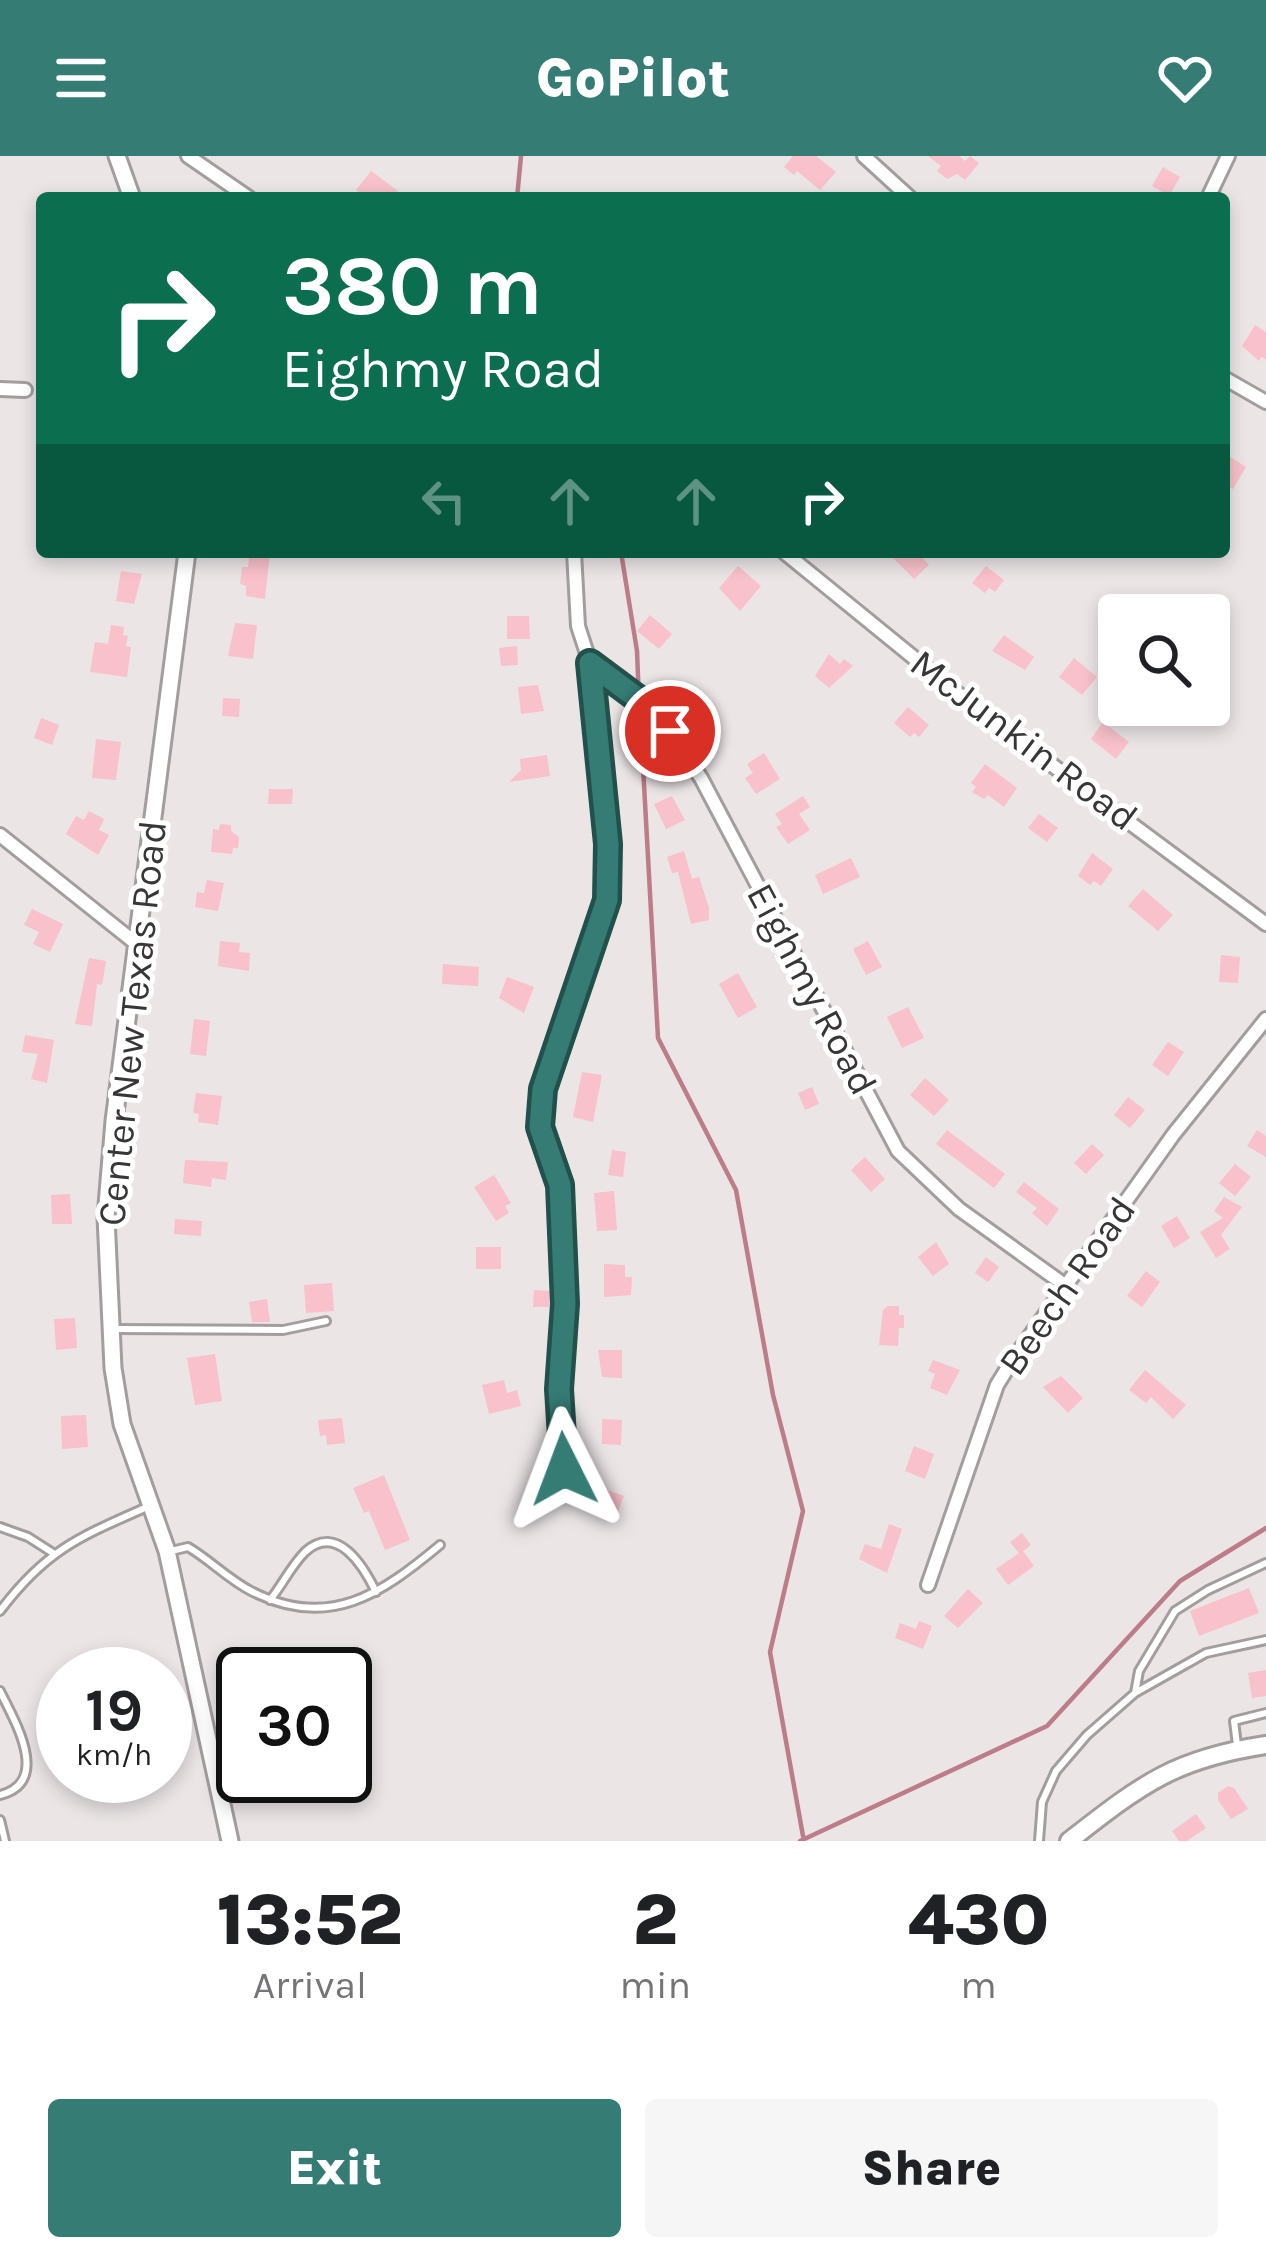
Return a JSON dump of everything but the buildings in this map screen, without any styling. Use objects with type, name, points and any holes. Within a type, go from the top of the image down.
[{"type":"main road","points":[[1070,1841],[1164,1772],[1199,1758],[1266,1744]]},
{"type":"street","points":[[118,156],[130,192]]},
{"type":"street","points":[[188,156],[240,192]]},
{"type":"street","points":[[864,156],[903,192]]},
{"type":"street","points":[[1211,192],[1228,156]]},
{"type":"street","points":[[1230,381],[1266,402]]},
{"type":"street","points":[[0,389],[25,390]]},
{"type":"street","name":"Center New Texas Road","points":[[186,558],[113,1121],[106,1217],[122,1424],[167,1551],[230,1841]]},
{"type":"street","points":[[564,1469],[559,1389],[565,1304],[560,1185],[540,1127],[543,1089],[607,900],[608,844],[590,663],[578,626],[574,558]]},
{"type":"street","name":"McJunkin Road","points":[[791,558],[978,710],[1266,924]]},
{"type":"street","name":"Eighmy Road","points":[[590,663],[637,698],[670,731],[701,778],[898,1151],[959,1209],[1066,1286]]},
{"type":"street","points":[[0,835],[138,945]]},
{"type":"street","name":"Beech Road","points":[[928,1586],[998,1385],[1173,1135],[1266,1019]]},
{"type":"lane","points":[[111,1328],[283,1330],[326,1321]]},
{"type":"lane","points":[[0,1611],[53,1553],[150,1505]]},
{"type":"lane","points":[[0,1527],[53,1553]]},
{"type":"lane","points":[[270,1600],[310,1547],[329,1542],[348,1549],[366,1570],[376,1592]]},
{"type":"lane","points":[[167,1551],[188,1547],[270,1600],[314,1607],[349,1604],[390,1586],[440,1545]]},
{"type":"lane","points":[[1135,1693],[1139,1671],[1175,1611],[1266,1563]]},
{"type":"lane","points":[[1039,1841],[1042,1802],[1057,1771],[1135,1693],[1206,1653],[1266,1640]]},
{"type":"lane","points":[[0,1690],[21,1734],[27,1772],[20,1784],[0,1795]]},
{"type":"lane","points":[[1238,1749],[1234,1721],[1266,1713]]},
{"type":"lane","points":[[0,1820],[5,1841]]},
{"type":"waterway","points":[[518,192],[521,156]]},
{"type":"waterway","points":[[622,558],[637,651],[639,701]]},
{"type":"waterway","points":[[640,712],[658,1038],[736,1190],[773,1395],[803,1511],[770,1652],[803,1836]]},
{"type":"waterway","points":[[800,1841],[1047,1726],[1180,1581],[1266,1528]]},
{"type":"route","points":[[564,1469],[559,1389],[565,1304],[560,1185],[540,1127],[543,1089],[607,900],[610,871],[590,663],[637,698],[670,731]]}]
